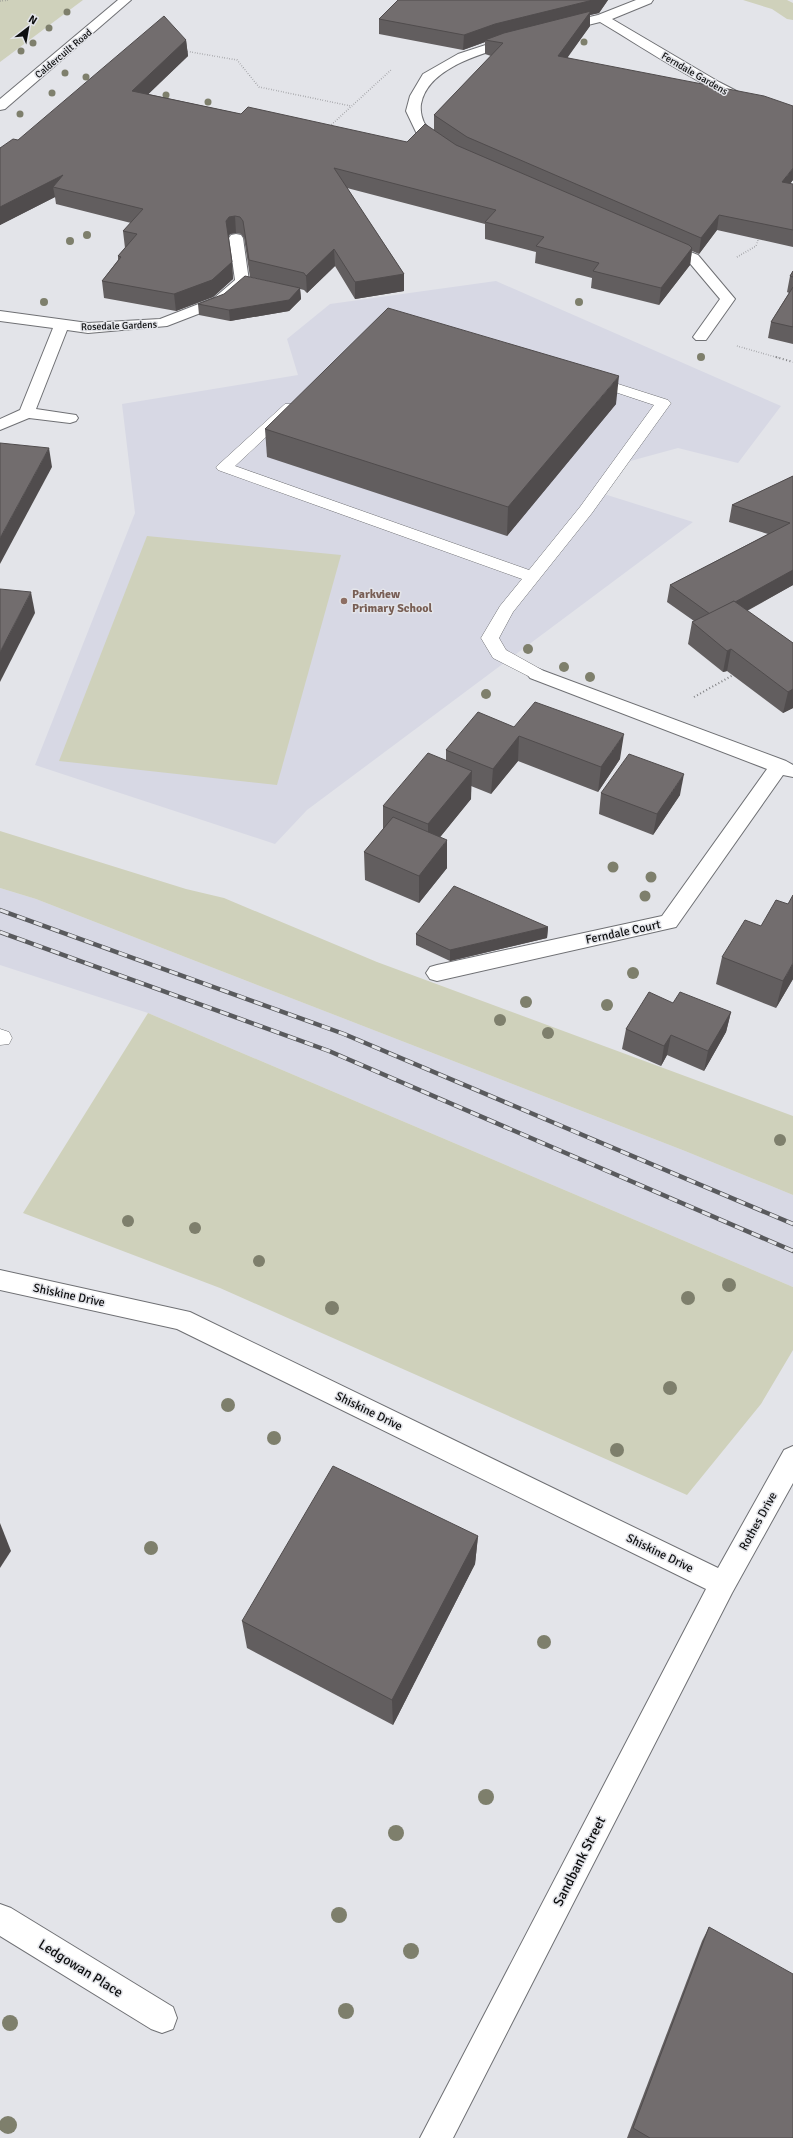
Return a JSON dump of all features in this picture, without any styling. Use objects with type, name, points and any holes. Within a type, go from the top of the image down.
[{"type":"street","name":"Caldercuilt Road","points":[[0,106],[125,0]]},
{"type":"street","points":[[551,30],[602,18],[647,0]]},
{"type":"street","name":"Ferndale Gardens","points":[[602,18],[714,86],[743,100],[793,116]]},
{"type":"street","points":[[455,153],[420,129],[413,111],[416,96],[428,77],[462,57],[499,43],[529,36]]},
{"type":"street","name":"Rosedale Gardens","points":[[0,316],[88,328],[162,323],[219,301],[249,283],[236,238]]},
{"type":"street","points":[[649,239],[693,258],[728,299],[702,337]]},
{"type":"street","points":[[27,413],[62,324]]},
{"type":"street","points":[[0,425],[27,413],[70,418]]},
{"type":"street","name":"Ferndale Court","points":[[437,973],[669,922],[786,769],[536,674]]},
{"type":"street","name":"Shiskine Drive","points":[[0,1280],[181,1319],[723,1584]]},
{"type":"street","name":"Rothes Drive","points":[[723,1584],[793,1458]]},
{"type":"street","name":"Sandbank Street","points":[[436,2138],[723,1584]]},
{"type":"street","name":"Ledgowan Place","points":[[0,1919],[162,2018]]},
{"type":"lane","points":[[536,674],[499,654],[490,638],[506,610],[534,577],[586,510],[663,403],[573,374]]},
{"type":"lane","points":[[299,398],[224,467],[534,577]]},
{"type":"path","points":[[0,1],[8,0]]},
{"type":"path","points":[[184,51],[237,60],[259,87],[351,106]]},
{"type":"path","points":[[337,127],[330,126],[393,68],[428,77]]},
{"type":"path","points":[[707,274],[756,246],[761,233]]},
{"type":"path","points":[[702,337],[793,362]]},
{"type":"path","points":[[655,719],[738,672]]},
{"type":"shaded area","name":"Parkview Primary School","points":[[496,281],[781,406],[738,463],[678,448],[623,463],[604,494],[693,522],[307,810],[275,844],[35,765],[135,513],[122,404],[298,375],[287,339],[330,304]]},
{"type":"shaded area","points":[[0,888],[36,899],[685,1151],[793,1195],[793,1287],[148,1013],[0,965]]},
{"type":"green space","points":[[0,0],[83,0],[0,62]]},
{"type":"green space","points":[[743,0],[787,0],[793,3],[793,20],[787,19],[772,9]]},
{"type":"green space","points":[[147,536],[341,555],[277,785],[59,761]]},
{"type":"green space","points":[[0,831],[186,889],[224,898],[377,962],[793,1116],[793,1195],[685,1151],[36,899],[0,888]]},
{"type":"green space","points":[[148,1013],[793,1287],[793,1350],[761,1404],[687,1495],[220,1288],[23,1213]]},
{"type":"building","points":[[398,0],[593,0],[495,24],[464,35],[379,19]]},
{"type":"building","points":[[591,11],[558,56],[764,96],[793,106],[793,168],[782,182],[793,184],[793,230],[719,215],[701,238],[467,137],[434,115],[503,43],[485,40],[504,33]]},
{"type":"building","points":[[164,16],[186,40],[132,91],[241,114],[248,107],[407,142],[425,124],[456,145],[689,245],[692,248],[661,288],[593,271],[599,263],[536,246],[544,237],[485,222],[496,210],[334,168],[404,274],[355,282],[334,249],[306,276],[304,273],[249,260],[243,221],[240,217],[235,216],[229,217],[226,221],[232,262],[212,280],[174,294],[102,281],[121,257],[118,256],[137,234],[123,231],[143,209],[53,187],[63,175],[0,207],[0,148],[13,139],[18,140]]},
{"type":"building","points":[[245,276],[300,288],[289,300],[229,310],[198,304],[224,294]]},
{"type":"building","points":[[793,287],[793,327],[771,322]]},
{"type":"building","points":[[388,308],[619,376],[508,507],[265,429]]},
{"type":"building","points":[[0,443],[49,448],[0,538]]},
{"type":"building","points":[[793,476],[793,570],[710,614],[670,585],[790,523],[732,505]]},
{"type":"building","points":[[0,589],[31,592],[0,652]]},
{"type":"building","points":[[734,601],[793,643],[793,689],[788,692],[731,649],[727,651],[692,622]]},
{"type":"building","points":[[535,702],[624,734],[601,767],[519,736],[493,769],[446,750],[478,712],[514,727]]},
{"type":"building","points":[[428,753],[472,771],[428,824],[383,806]]},
{"type":"building","points":[[629,754],[684,774],[657,814],[601,793]]},
{"type":"building","points":[[393,817],[447,840],[419,876],[364,852]]},
{"type":"building","points":[[454,886],[548,927],[450,950],[416,934]]},
{"type":"building","points":[[793,895],[793,963],[783,981],[722,957],[745,920],[761,926],[776,900],[788,904]]},
{"type":"building","points":[[649,992],[673,1003],[680,992],[731,1012],[708,1051],[671,1035],[664,1046],[626,1029]]},
{"type":"building","points":[[333,1466],[478,1536],[392,1700],[242,1621]]},
{"type":"building","points":[[709,1927],[793,1974],[793,2138],[650,2138],[633,2128]]},
{"type":"railway","points":[[0,910],[344,1034],[793,1224]]},
{"type":"railway","points":[[0,932],[329,1051],[793,1251]]},
{"type":"place","name":"Parkview Primary School","points":[[344,601]]}]
